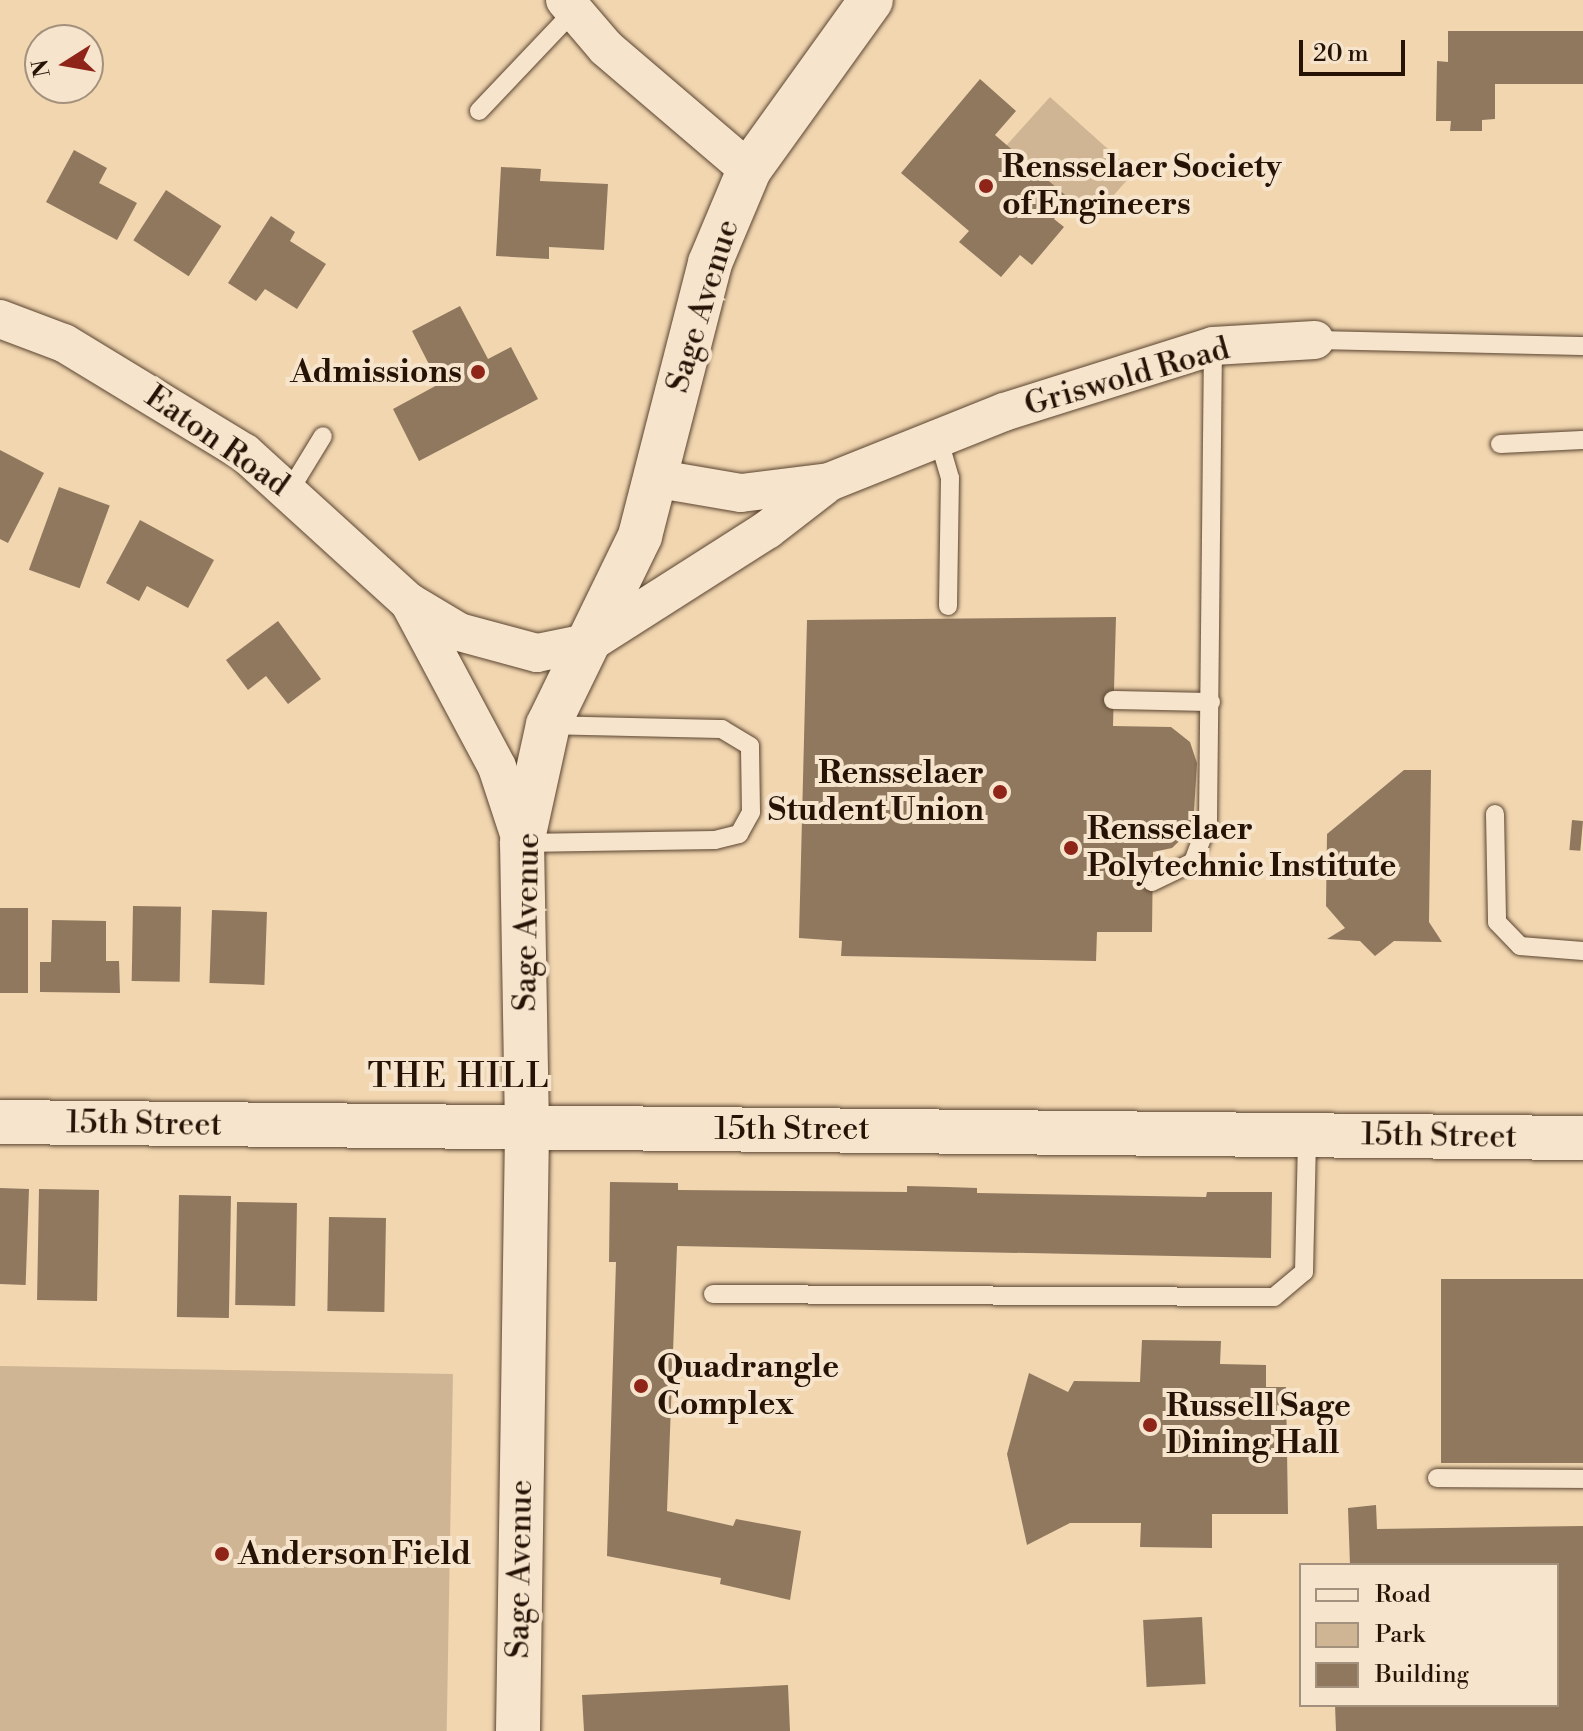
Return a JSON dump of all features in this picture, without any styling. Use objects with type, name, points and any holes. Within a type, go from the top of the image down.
[{"type":"street","name":"Sage Avenue","points":[[518,1731],[527,1128],[522,843],[548,725],[640,536],[707,271],[749,170],[871,0]]},
{"type":"street","points":[[570,6],[615,57],[749,170]]},
{"type":"street","name":"Eaton Road","points":[[0,319],[64,343],[147,389],[290,490],[409,602],[459,632],[537,653],[591,642]]},
{"type":"street","name":"Griswold Road","points":[[653,478],[741,493],[829,482],[938,437],[1213,346],[1315,340]]},
{"type":"street","name":"Griswold Road","points":[[591,642],[767,530],[829,482]]},
{"type":"street","name":"Eaton Road","points":[[409,602],[497,767],[522,843]]},
{"type":"street","name":"15th Street","points":[[0,1122],[1583,1138]]},
{"type":"lane","points":[[479,111],[570,6]]},
{"type":"lane","name":"Griswold Road","points":[[1315,340],[1583,346]]},
{"type":"lane","points":[[1152,882],[1178,875],[1204,846],[1211,702],[1213,346]]},
{"type":"lane","points":[[290,490],[323,436]]},
{"type":"lane","points":[[938,437],[950,478],[948,606]]},
{"type":"lane","points":[[1500,444],[1583,440]]},
{"type":"lane","points":[[1113,700],[1211,702]]},
{"type":"lane","points":[[522,843],[715,840],[739,834],[751,812],[750,746],[722,729],[548,725]]},
{"type":"lane","points":[[1495,814],[1497,922],[1520,946],[1583,951]]},
{"type":"lane","points":[[713,1294],[1274,1297],[1304,1272],[1307,1134]]},
{"type":"lane","points":[[1437,1478],[1583,1479]]},
{"type":"green space","points":[[1050,97],[1134,173],[1090,222],[1006,146]]},
{"type":"green space","name":"Anderson Field","points":[[0,1366],[453,1374],[447,1731],[0,1731]]},
{"type":"building","points":[[1448,31],[1583,31],[1583,84],[1495,84],[1495,119],[1482,120],[1482,131],[1450,131],[1451,121],[1436,121],[1437,61],[1448,62]]},
{"type":"building","name":"Rensselaer Society of Engineers","points":[[980,79],[1016,111],[995,135],[1071,200],[1054,219],[1064,227],[1032,265],[1020,255],[1001,277],[959,242],[969,231],[901,173]]},
{"type":"building","points":[[74,150],[107,168],[99,183],[137,203],[117,240],[46,202]]},
{"type":"building","points":[[501,167],[541,169],[540,181],[608,184],[604,250],[549,247],[549,259],[496,256]]},
{"type":"building","points":[[166,190],[221,226],[189,276],[133,240]]},
{"type":"building","points":[[271,216],[295,232],[290,241],[326,264],[297,309],[265,289],[256,301],[228,283]]},
{"type":"building","name":"Admissions","points":[[460,306],[488,359],[511,347],[538,399],[419,461],[393,409],[439,384],[412,331]]},
{"type":"building","points":[[0,450],[44,473],[8,543],[0,539]]},
{"type":"building","points":[[59,487],[110,505],[80,588],[29,570]]},
{"type":"building","points":[[140,520],[214,560],[188,608],[147,586],[139,601],[106,583]]},
{"type":"building","name":"Rensselaer Student Union","points":[[1116,617],[1113,726],[1171,727],[1190,742],[1197,763],[1193,828],[1172,848],[1153,852],[1152,932],[1097,932],[1096,961],[841,956],[842,941],[799,938],[807,620]]},
{"type":"building","points":[[278,621],[321,679],[288,704],[266,676],[248,690],[226,660]]},
{"type":"building","points":[[1404,770],[1431,770],[1429,922],[1442,942],[1394,941],[1375,956],[1360,941],[1327,939],[1345,928],[1326,906],[1327,834]]},
{"type":"building","points":[[1572,820],[1583,821],[1580,851],[1569,850]]},
{"type":"building","points":[[133,906],[181,907],[180,982],[132,981]]},
{"type":"building","points":[[0,908],[28,908],[28,993],[0,993]]},
{"type":"building","points":[[212,910],[267,912],[264,985],[209,983]]},
{"type":"building","points":[[52,920],[106,921],[106,961],[119,961],[120,993],[40,992],[40,962],[51,962]]},
{"type":"building","name":"Quadrangle Complex","points":[[610,1182],[678,1183],[678,1190],[907,1192],[907,1186],[977,1188],[977,1193],[1206,1197],[1207,1192],[1272,1192],[1271,1258],[677,1246],[667,1511],[733,1526],[736,1519],[801,1531],[790,1600],[720,1584],[721,1578],[607,1556],[616,1262],[609,1262]]},
{"type":"building","points":[[0,1188],[29,1189],[26,1285],[0,1284]]},
{"type":"building","points":[[39,1189],[99,1190],[97,1301],[37,1300]]},
{"type":"building","points":[[179,1195],[231,1196],[229,1318],[177,1317]]},
{"type":"building","points":[[237,1202],[297,1203],[295,1306],[235,1305]]},
{"type":"building","points":[[329,1217],[386,1218],[384,1312],[327,1311]]},
{"type":"building","points":[[1441,1279],[1583,1279],[1583,1463],[1441,1463]]},
{"type":"building","name":"Russell Sage Dining Hall","points":[[1142,1340],[1221,1341],[1220,1364],[1266,1365],[1266,1387],[1286,1387],[1288,1514],[1212,1514],[1212,1548],[1140,1547],[1141,1523],[1070,1523],[1027,1545],[1007,1454],[1029,1373],[1068,1392],[1074,1381],[1140,1382]]},
{"type":"building","points":[[1376,1505],[1377,1529],[1583,1526],[1583,1731],[1336,1731],[1335,1707],[1559,1707],[1559,1563],[1350,1563],[1348,1508]]},
{"type":"building","points":[[1202,1617],[1206,1684],[1147,1687],[1143,1620]]},
{"type":"building","points":[[788,1685],[790,1731],[584,1731],[582,1695]]},
{"type":"place","name":"Rensselaer Society of Engineers","points":[[986,186]]},
{"type":"place","name":"Admissions","points":[[478,372]]},
{"type":"place","name":"Rensselaer Student Union","points":[[1000,792]]},
{"type":"place","name":"Rensselaer Polytechnic Institute","points":[[1071,848]]},
{"type":"place","name":"Quadrangle Complex","points":[[641,1386]]},
{"type":"place","name":"Russell Sage Dining Hall","points":[[1150,1425]]},
{"type":"place","name":"Anderson Field","points":[[222,1554]]},
{"type":"district","name":"THE HILL","points":[[459,1078]]}]
